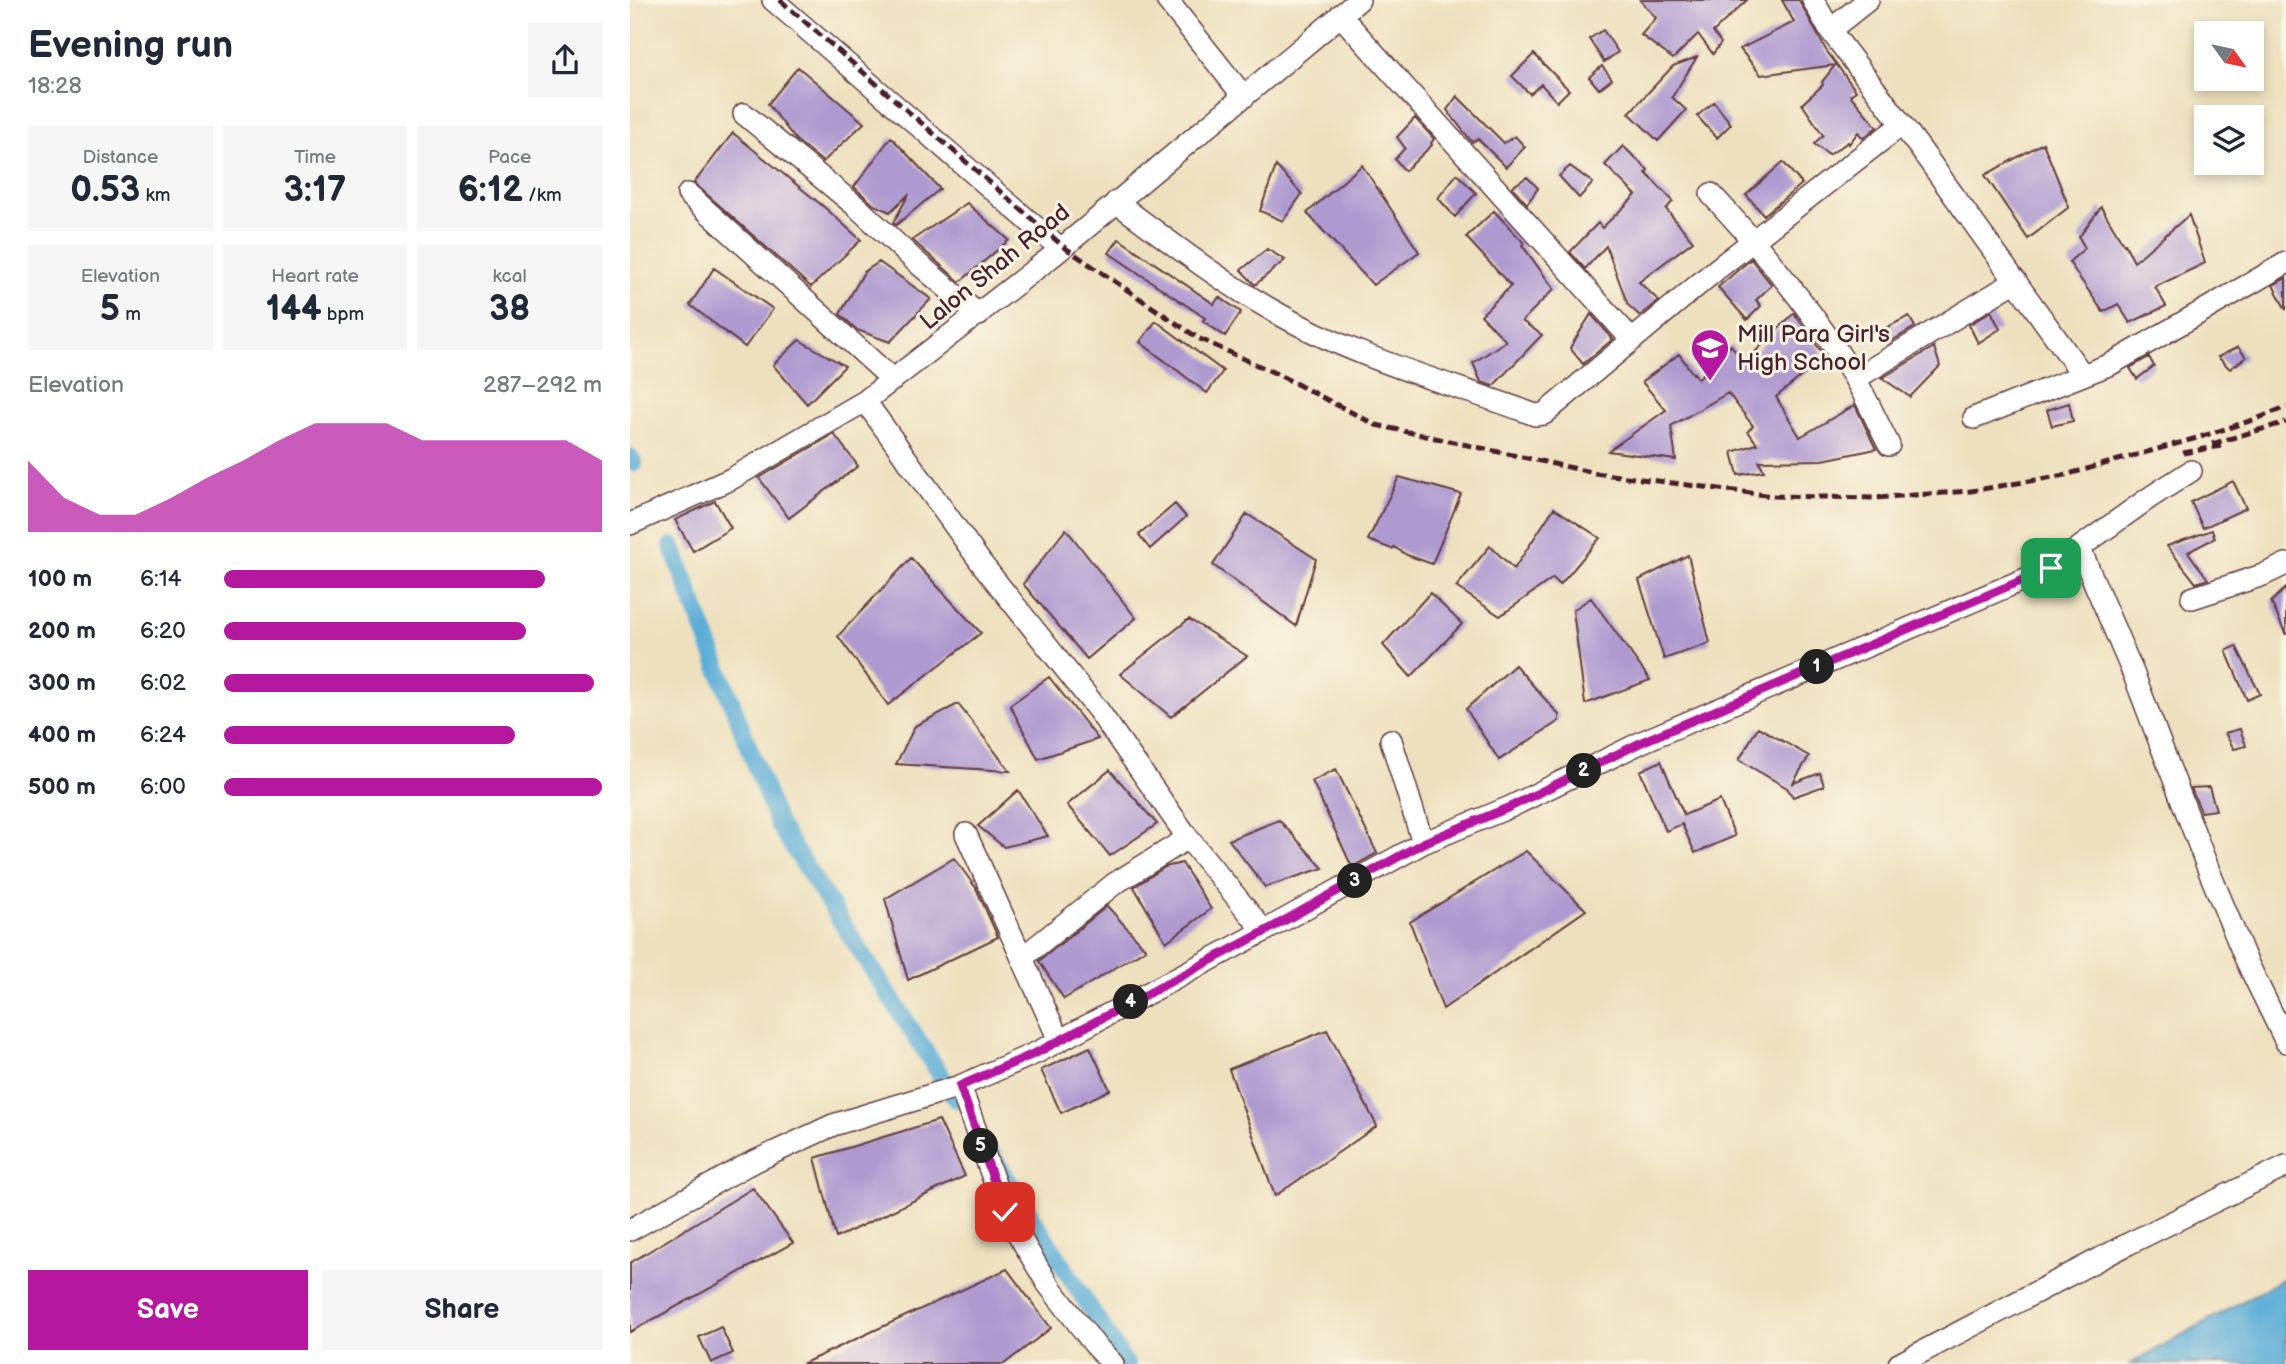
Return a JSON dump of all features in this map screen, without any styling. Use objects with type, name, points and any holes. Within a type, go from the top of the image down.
[{"type":"street","points":[[773,0],[1061,249]]},
{"type":"street","points":[[1167,0],[1244,97]]},
{"type":"street","name":"Lalon Shah Road","points":[[630,524],[731,478],[865,401],[1061,249],[1359,0]]},
{"type":"street","points":[[1813,0],[1829,30],[1919,147],[2082,374]]},
{"type":"street","points":[[1829,30],[1868,0]]},
{"type":"street","points":[[1340,15],[1632,340]]},
{"type":"street","points":[[744,114],[857,207],[979,315]]},
{"type":"street","points":[[1116,202],[1203,267],[1271,310],[1341,345],[1535,415],[1544,414],[1754,240],[1900,125]]},
{"type":"street","points":[[688,194],[893,380]]},
{"type":"street","points":[[1712,194],[1754,240],[1809,311],[1855,379],[1889,444]]},
{"type":"street","points":[[1974,418],[2110,364],[2286,263]]},
{"type":"street","points":[[1855,379],[2015,282]]},
{"type":"street","points":[[865,401],[982,564],[1098,710],[1188,838],[1264,932]]},
{"type":"street","points":[[630,1230],[747,1165],[833,1125],[960,1086],[1038,1052],[1264,932],[1423,843],[1510,807],[1644,741],[2051,568],[2191,471]]},
{"type":"street","points":[[2080,549],[2134,675],[2246,960],[2286,1042]]},
{"type":"street","points":[[2192,598],[2263,575],[2286,564]]},
{"type":"street","points":[[1391,740],[1423,843]]},
{"type":"street","points":[[966,834],[1059,1040]]},
{"type":"street","points":[[1022,958],[1114,884],[1188,838]]},
{"type":"street","points":[[960,1086],[1005,1212],[1047,1283],[1113,1364]]},
{"type":"street","points":[[1899,1364],[2128,1244],[2286,1166]]},
{"type":"water","points":[[2286,1277],[2286,1364],[2130,1364]]},
{"type":"building","points":[[1640,0],[1747,0],[1713,32],[1721,43],[1713,54],[1698,34],[1673,59],[1641,35],[1656,18]]},
{"type":"building","points":[[1782,0],[1799,0],[1826,50],[1856,91],[1850,95],[1877,127],[1863,138],[1858,132],[1849,144],[1848,142],[1829,155],[1814,144],[1823,135],[1802,104],[1823,85],[1822,82],[1835,65],[1761,75],[1740,49],[1794,22]]},
{"type":"building","points":[[1603,30],[1618,52],[1604,62],[1589,39]]},
{"type":"building","points":[[1534,54],[1569,90],[1557,102],[1541,84],[1530,94],[1512,76]]},
{"type":"building","points":[[1697,57],[1672,97],[1686,110],[1658,141],[1629,113],[1673,66]]},
{"type":"building","points":[[1602,66],[1612,79],[1599,89],[1589,77]]},
{"type":"building","points":[[798,67],[864,123],[823,162],[796,140],[768,104]]},
{"type":"building","points":[[1457,96],[1504,143],[1515,136],[1525,147],[1506,167],[1478,139],[1472,142],[1447,110]]},
{"type":"building","points":[[1714,102],[1731,124],[1717,138],[1697,116]]},
{"type":"building","points":[[1415,118],[1434,139],[1432,145],[1405,171],[1395,159],[1405,148],[1397,137]]},
{"type":"building","points":[[733,133],[861,240],[811,287],[694,183]]},
{"type":"building","points":[[891,137],[940,189],[896,225],[893,223],[909,194],[890,212],[874,205],[854,187]]},
{"type":"building","points":[[2043,143],[2069,207],[2028,239],[1985,175]]},
{"type":"building","points":[[1623,146],[1648,170],[1646,173],[1673,201],[1666,209],[1693,241],[1639,282],[1659,301],[1640,316],[1628,305],[1606,246],[1585,269],[1570,252],[1598,223],[1602,228],[1636,195],[1605,165]]},
{"type":"building","points":[[1783,162],[1802,184],[1764,215],[1746,195]]},
{"type":"building","points":[[1362,165],[1419,252],[1373,285],[1307,213]]},
{"type":"building","points":[[1276,166],[1302,194],[1283,221],[1260,211]]},
{"type":"building","points":[[1570,166],[1593,183],[1579,198],[1559,176]]},
{"type":"building","points":[[1457,174],[1476,193],[1455,217],[1438,198]]},
{"type":"building","points":[[1527,177],[1538,188],[1527,204],[1512,187]]},
{"type":"building","points":[[967,203],[1009,240],[960,282],[912,240]]},
{"type":"building","points":[[2101,207],[2134,262],[2189,215],[2205,263],[2155,287],[2166,306],[2130,323],[2118,304],[2103,312],[2069,262],[2085,248],[2079,237]]},
{"type":"building","points":[[1494,211],[1524,243],[1522,245],[1554,289],[1522,321],[1542,335],[1493,386],[1481,382],[1473,363],[1506,341],[1481,315],[1511,286],[1466,237]]},
{"type":"building","points":[[1119,239],[1214,304],[1219,297],[1241,312],[1225,336],[1203,321],[1205,318],[1109,253]]},
{"type":"building","points":[[1267,249],[1285,260],[1255,285],[1241,270]]},
{"type":"building","points":[[1751,259],[1772,285],[1756,300],[1761,306],[1747,320],[1718,287]]},
{"type":"building","points":[[879,262],[931,299],[890,342],[857,330],[840,314],[864,272]]},
{"type":"building","points":[[714,268],[773,309],[745,347],[690,305]]},
{"type":"building","points":[[2286,278],[2286,310],[2273,285]]},
{"type":"building","points":[[1991,311],[2000,329],[1978,343],[1969,325]]},
{"type":"building","points":[[1794,313],[1825,357],[1776,397],[1800,437],[1855,405],[1876,449],[1823,460],[1759,461],[1764,471],[1738,475],[1732,452],[1757,444],[1748,431],[1753,426],[1728,393],[1671,426],[1676,460],[1608,451],[1666,410],[1642,382],[1679,354],[1698,379],[1731,345],[1744,363]]},
{"type":"building","points":[[1591,314],[1613,339],[1583,364],[1570,348]]},
{"type":"building","points":[[1909,316],[1915,327],[1888,343],[1882,330]]},
{"type":"building","points":[[1156,321],[1223,371],[1207,393],[1140,342]]},
{"type":"building","points":[[799,340],[845,366],[807,404],[773,365]]},
{"type":"building","points":[[1934,347],[1940,366],[1910,397],[1882,378]]},
{"type":"building","points":[[2238,347],[2246,357],[2230,369],[2218,357]]},
{"type":"building","points":[[2149,357],[2154,366],[2137,379],[2130,368]]},
{"type":"building","points":[[2069,403],[2073,421],[2052,426],[2047,410]]},
{"type":"building","points":[[834,434],[858,466],[789,518],[759,478]]},
{"type":"building","points":[[1399,477],[1461,494],[1432,564],[1394,547],[1392,549],[1368,540]]},
{"type":"building","points":[[2233,481],[2246,508],[2203,528],[2191,502]]},
{"type":"building","points":[[715,501],[731,528],[693,551],[675,520]]},
{"type":"building","points":[[1175,504],[1186,517],[1150,549],[1139,535]]},
{"type":"building","points":[[1554,508],[1600,538],[1560,585],[1553,578],[1500,616],[1456,587],[1490,546],[1514,569]]},
{"type":"building","points":[[1247,514],[1316,559],[1296,626],[1213,565]]},
{"type":"building","points":[[1066,529],[1136,618],[1087,659],[1023,584]]},
{"type":"building","points":[[2212,530],[2215,538],[2188,552],[2208,579],[2196,583],[2167,546]]},
{"type":"building","points":[[1688,555],[1710,643],[1664,659],[1639,580]]},
{"type":"building","points":[[911,558],[981,633],[888,705],[838,636]]},
{"type":"building","points":[[2286,588],[2286,635],[2271,602]]},
{"type":"building","points":[[1430,593],[1462,624],[1411,677],[1383,645]]},
{"type":"building","points":[[1591,598],[1650,680],[1585,704],[1573,610]]},
{"type":"building","points":[[1189,619],[1247,656],[1171,717],[1120,674]]},
{"type":"building","points":[[2236,646],[2260,694],[2247,700],[2226,651]]},
{"type":"building","points":[[1515,665],[1559,715],[1559,721],[1499,760],[1466,709]]},
{"type":"building","points":[[1049,677],[1098,739],[1038,759],[1010,705]]},
{"type":"building","points":[[958,704],[1010,771],[896,764],[915,726]]},
{"type":"building","points":[[1758,727],[1809,756],[1793,783],[1820,773],[1824,786],[1793,797],[1787,788],[1739,760]]},
{"type":"building","points":[[2240,729],[2246,746],[2234,749],[2225,733]]},
{"type":"building","points":[[1661,761],[1684,815],[1720,800],[1735,836],[1695,853],[1682,824],[1666,831],[1640,771]]},
{"type":"building","points":[[1336,769],[1377,853],[1352,867],[1312,781]]},
{"type":"building","points":[[1110,770],[1157,824],[1110,856],[1067,805]]},
{"type":"building","points":[[2209,787],[2216,810],[2201,812],[2191,788]]},
{"type":"building","points":[[1018,790],[1048,836],[1004,847],[978,826]]},
{"type":"building","points":[[1279,820],[1323,868],[1265,887],[1229,840]]},
{"type":"building","points":[[1526,851],[1586,910],[1443,1009],[1410,922]]},
{"type":"building","points":[[954,858],[976,888],[998,937],[908,980],[885,899]]},
{"type":"building","points":[[1182,863],[1211,909],[1166,942],[1134,887],[1165,867]]},
{"type":"building","points":[[1107,906],[1146,949],[1064,999],[1039,961]]},
{"type":"building","points":[[1327,1030],[1377,1126],[1275,1196],[1229,1069]]},
{"type":"building","points":[[1090,1047],[1110,1090],[1061,1113],[1041,1070]]},
{"type":"building","points":[[939,1120],[965,1176],[836,1238],[815,1158]]},
{"type":"building","points":[[753,1188],[793,1243],[630,1332],[630,1263]]},
{"type":"building","points":[[1007,1269],[1051,1328],[1004,1364],[802,1364]]},
{"type":"building","points":[[721,1327],[733,1353],[711,1363],[699,1337]]},
{"type":"waterway","points":[[630,457],[634,463]]},
{"type":"waterway","points":[[672,546],[778,824],[956,1099]]},
{"type":"waterway","points":[[988,1149],[1126,1364]]},
{"type":"railway","points":[[780,0],[1064,247],[1198,338],[1279,375],[1376,425],[1595,473],[1774,496],[1873,498],[1971,491],[2065,475],[2197,438],[2286,407]]},
{"type":"railway","points":[[2212,444],[2286,422]]},
{"type":"railway","points":[[2183,453],[2221,446]]},
{"type":"place","name":"Mill Para Girl's High School","points":[[1710,382]]},
{"type":"route","points":[[1005,1212],[960,1086],[1038,1052],[1264,932],[1423,843],[1510,807],[1644,741],[2051,568]]}]
